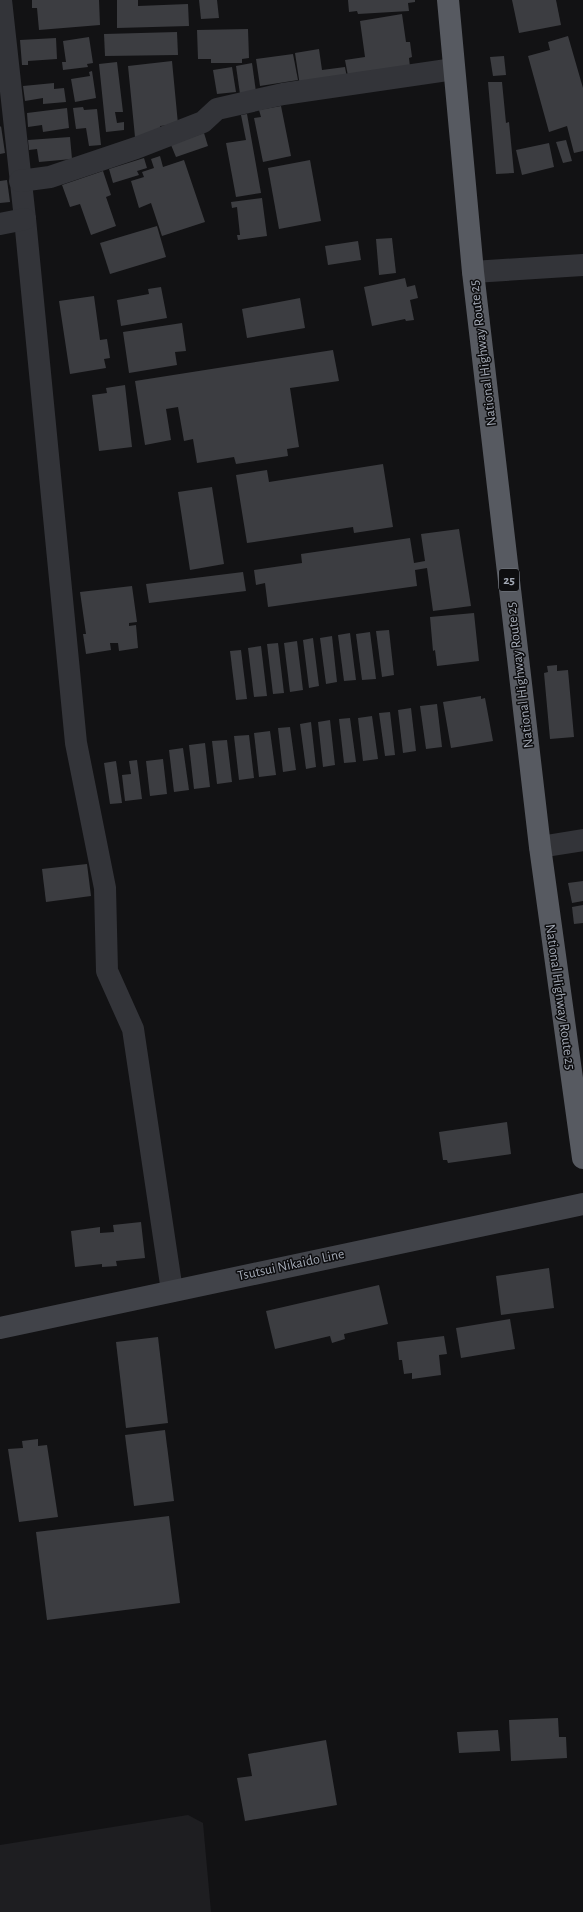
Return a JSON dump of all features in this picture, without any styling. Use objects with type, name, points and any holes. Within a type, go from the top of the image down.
[{"type":"highway","name":"National Highway Route 25","points":[[448,0],[473,272],[540,847],[583,1158]]},
{"type":"main road","name":"Tsutsui Nikaido Line","points":[[0,1328],[583,1204]]},
{"type":"street","points":[[1,0],[25,219],[76,743],[105,888],[107,971],[133,1029],[172,1291]]},
{"type":"street","points":[[20,181],[50,178],[136,148],[203,122],[217,109],[283,94],[454,69]]},
{"type":"street","points":[[0,224],[25,219]]},
{"type":"street","points":[[473,272],[583,265]]},
{"type":"street","points":[[540,847],[583,840]]},
{"type":"shaded area","points":[[188,1815],[203,1823],[211,1912],[0,1912],[0,1845]]},
{"type":"building","points":[[32,0],[99,0],[100,25],[39,30],[37,8],[32,8]]},
{"type":"building","points":[[117,0],[138,0],[138,6],[188,4],[189,26],[117,28]]},
{"type":"building","points":[[199,0],[217,0],[219,18],[201,19]]},
{"type":"building","points":[[348,0],[415,0],[415,2],[408,3],[409,11],[358,14],[357,11],[349,12]]},
{"type":"building","points":[[512,0],[556,0],[561,25],[519,33]]},
{"type":"building","points":[[402,14],[406,42],[410,42],[412,57],[409,58],[410,67],[348,76],[345,60],[365,57],[360,21]]},
{"type":"building","points":[[248,29],[249,58],[242,59],[242,63],[211,63],[211,59],[198,59],[197,30]]},
{"type":"building","points":[[177,32],[178,55],[105,56],[104,34]]},
{"type":"building","points":[[568,36],[583,88],[583,151],[574,153],[567,126],[549,132],[528,56],[550,50],[548,42]]},
{"type":"building","points":[[89,37],[93,63],[87,64],[88,67],[63,70],[62,62],[66,62],[63,41]]},
{"type":"building","points":[[56,38],[57,59],[28,61],[28,65],[22,65],[20,40]]},
{"type":"building","points":[[319,49],[322,70],[345,67],[347,78],[300,86],[295,53]]},
{"type":"building","points":[[293,54],[298,80],[260,86],[256,59]]},
{"type":"building","points":[[504,56],[506,75],[493,76],[490,57]]},
{"type":"building","points":[[172,61],[178,124],[160,126],[161,134],[135,137],[128,66]]},
{"type":"building","points":[[117,62],[123,112],[115,112],[117,123],[124,122],[124,130],[106,132],[99,64]]},
{"type":"building","points":[[252,63],[256,92],[240,94],[236,66]]},
{"type":"building","points":[[232,67],[236,92],[217,94],[213,70]]},
{"type":"building","points":[[92,71],[96,98],[75,102],[71,79],[90,76],[89,72]]},
{"type":"building","points":[[488,82],[502,82],[506,123],[509,122],[514,173],[496,174]]},
{"type":"building","points":[[54,83],[54,89],[64,88],[66,102],[43,104],[43,98],[25,101],[23,86]]},
{"type":"building","points":[[281,106],[291,156],[263,162],[254,118],[261,117],[259,110]]},
{"type":"building","points":[[83,107],[84,110],[97,109],[101,145],[89,146],[86,128],[76,129],[73,108]]},
{"type":"building","points":[[67,108],[69,128],[43,132],[42,125],[28,127],[27,113]]},
{"type":"building","points":[[247,114],[261,193],[236,197],[226,143],[246,140],[241,115]]},
{"type":"building","points":[[1,126],[5,153],[0,154],[0,127]]},
{"type":"building","points":[[204,133],[208,146],[176,157],[171,145]]},
{"type":"building","points":[[70,137],[72,159],[39,162],[37,149],[29,150],[28,140]]},
{"type":"building","points":[[566,140],[572,161],[563,163],[556,142]]},
{"type":"building","points":[[549,143],[554,167],[522,175],[516,150]]},
{"type":"building","points":[[160,156],[163,167],[184,160],[205,222],[162,236],[151,203],[139,208],[131,181],[144,177],[142,172],[154,168],[151,159]]},
{"type":"building","points":[[144,158],[147,168],[137,171],[139,175],[113,183],[109,169]]},
{"type":"building","points":[[310,160],[321,221],[279,229],[268,168]]},
{"type":"building","points":[[103,171],[111,195],[106,197],[116,226],[91,235],[80,204],[70,207],[62,185]]},
{"type":"building","points":[[7,180],[10,202],[0,203],[0,181]]},
{"type":"building","points":[[262,198],[267,236],[238,240],[237,235],[240,235],[237,207],[232,208],[231,202]]},
{"type":"building","points":[[157,226],[166,257],[110,274],[100,243]]},
{"type":"building","points":[[392,238],[396,273],[379,275],[376,239]]},
{"type":"building","points":[[358,241],[361,260],[328,265],[325,246]]},
{"type":"building","points":[[405,278],[407,287],[415,285],[418,298],[410,300],[414,320],[406,321],[405,319],[372,326],[364,287]]},
{"type":"building","points":[[161,287],[167,318],[121,326],[117,300],[149,294],[148,289]]},
{"type":"building","points":[[94,296],[100,340],[107,339],[110,358],[104,359],[106,368],[70,374],[59,301]]},
{"type":"building","points":[[300,298],[305,328],[247,338],[242,309]]},
{"type":"building","points":[[182,323],[186,351],[175,352],[177,365],[129,373],[123,332]]},
{"type":"building","points":[[333,350],[339,381],[290,388],[299,447],[287,449],[288,456],[236,464],[234,457],[197,463],[193,439],[184,441],[178,407],[166,409],[171,440],[145,445],[135,381]]},
{"type":"building","points":[[125,385],[132,447],[99,451],[92,395],[107,393],[106,388]]},
{"type":"building","points":[[383,464],[393,527],[354,533],[353,527],[247,543],[236,475],[267,470],[269,482]]},
{"type":"building","points":[[212,487],[224,564],[190,570],[178,492]]},
{"type":"building","points":[[459,529],[471,606],[433,611],[427,568],[415,570],[417,586],[268,607],[265,583],[256,585],[254,570],[302,563],[301,554],[410,538],[414,563],[425,561],[421,534]]},
{"type":"building","points":[[243,572],[246,591],[149,603],[146,584]]},
{"type":"building","points":[[132,586],[137,622],[129,623],[129,626],[136,625],[138,648],[119,651],[118,643],[110,643],[111,650],[86,654],[83,634],[86,634],[80,592]]},
{"type":"building","points":[[474,613],[479,661],[437,666],[435,650],[433,651],[430,617]]},
{"type":"building","points":[[389,630],[394,675],[382,677],[376,631]]},
{"type":"building","points":[[370,632],[376,679],[362,680],[356,634]]},
{"type":"building","points":[[350,633],[356,680],[344,681],[338,635]]},
{"type":"building","points":[[332,636],[337,682],[326,684],[320,638]]},
{"type":"building","points":[[313,638],[319,686],[309,688],[303,640]]},
{"type":"building","points":[[297,641],[303,690],[290,692],[284,643]]},
{"type":"building","points":[[278,643],[284,693],[273,694],[267,644]]},
{"type":"building","points":[[261,646],[267,696],[254,697],[248,648]]},
{"type":"building","points":[[241,650],[247,699],[236,700],[230,651]]},
{"type":"building","points":[[557,665],[557,671],[568,670],[574,737],[550,739],[544,673],[548,672],[547,666]]},
{"type":"building","points":[[481,696],[481,699],[485,698],[493,741],[451,748],[443,702]]},
{"type":"building","points":[[437,704],[442,747],[426,749],[420,706]]},
{"type":"building","points":[[411,708],[416,751],[403,753],[398,710]]},
{"type":"building","points":[[390,712],[395,755],[385,756],[379,713]]},
{"type":"building","points":[[372,716],[378,759],[363,761],[358,718]]},
{"type":"building","points":[[350,718],[356,762],[344,763],[339,719]]},
{"type":"building","points":[[330,720],[335,765],[323,767],[318,722]]},
{"type":"building","points":[[311,722],[316,767],[306,769],[300,724]]},
{"type":"building","points":[[290,727],[296,770],[283,772],[278,728]]},
{"type":"building","points":[[270,731],[276,775],[259,777],[254,733]]},
{"type":"building","points":[[249,735],[254,778],[239,780],[234,736]]},
{"type":"building","points":[[227,740],[232,782],[217,784],[212,741]]},
{"type":"building","points":[[205,743],[210,787],[194,789],[189,745]]},
{"type":"building","points":[[183,748],[189,790],[174,792],[169,750]]},
{"type":"building","points":[[163,759],[167,794],[150,796],[146,761]]},
{"type":"building","points":[[137,760],[142,799],[125,801],[122,775],[131,774],[129,761]]},
{"type":"building","points":[[116,761],[122,803],[110,804],[104,763]]},
{"type":"building","points":[[87,864],[91,896],[46,902],[42,869]]},
{"type":"building","points":[[583,881],[583,901],[572,903],[568,883]]},
{"type":"building","points":[[583,905],[583,923],[574,924],[572,907]]},
{"type":"building","points":[[507,1122],[511,1154],[448,1163],[447,1160],[443,1160],[439,1132]]},
{"type":"building","points":[[141,1222],[145,1258],[116,1261],[117,1266],[102,1267],[102,1264],[75,1267],[71,1231],[100,1227],[100,1233],[114,1232],[113,1225]]},
{"type":"building","points":[[549,1268],[554,1308],[501,1315],[496,1276]]},
{"type":"building","points":[[379,1285],[388,1324],[344,1334],[345,1339],[332,1343],[330,1336],[275,1349],[266,1311]]},
{"type":"building","points":[[510,1319],[515,1349],[461,1358],[456,1328]]},
{"type":"building","points":[[444,1336],[447,1354],[439,1355],[441,1375],[412,1379],[412,1373],[404,1374],[402,1360],[399,1360],[397,1342]]},
{"type":"building","points":[[158,1337],[168,1423],[126,1428],[116,1342]]},
{"type":"building","points":[[165,1430],[174,1501],[134,1506],[125,1435]]},
{"type":"building","points":[[38,1439],[38,1446],[47,1445],[58,1517],[19,1522],[8,1449],[23,1448],[22,1441]]},
{"type":"building","points":[[169,1516],[180,1603],[47,1620],[36,1532]]},
{"type":"building","points":[[558,1718],[559,1737],[566,1737],[567,1758],[511,1761],[509,1720]]},
{"type":"building","points":[[498,1730],[500,1751],[459,1753],[457,1732]]},
{"type":"building","points":[[326,1740],[337,1805],[245,1821],[237,1778],[252,1776],[248,1754]]}]
